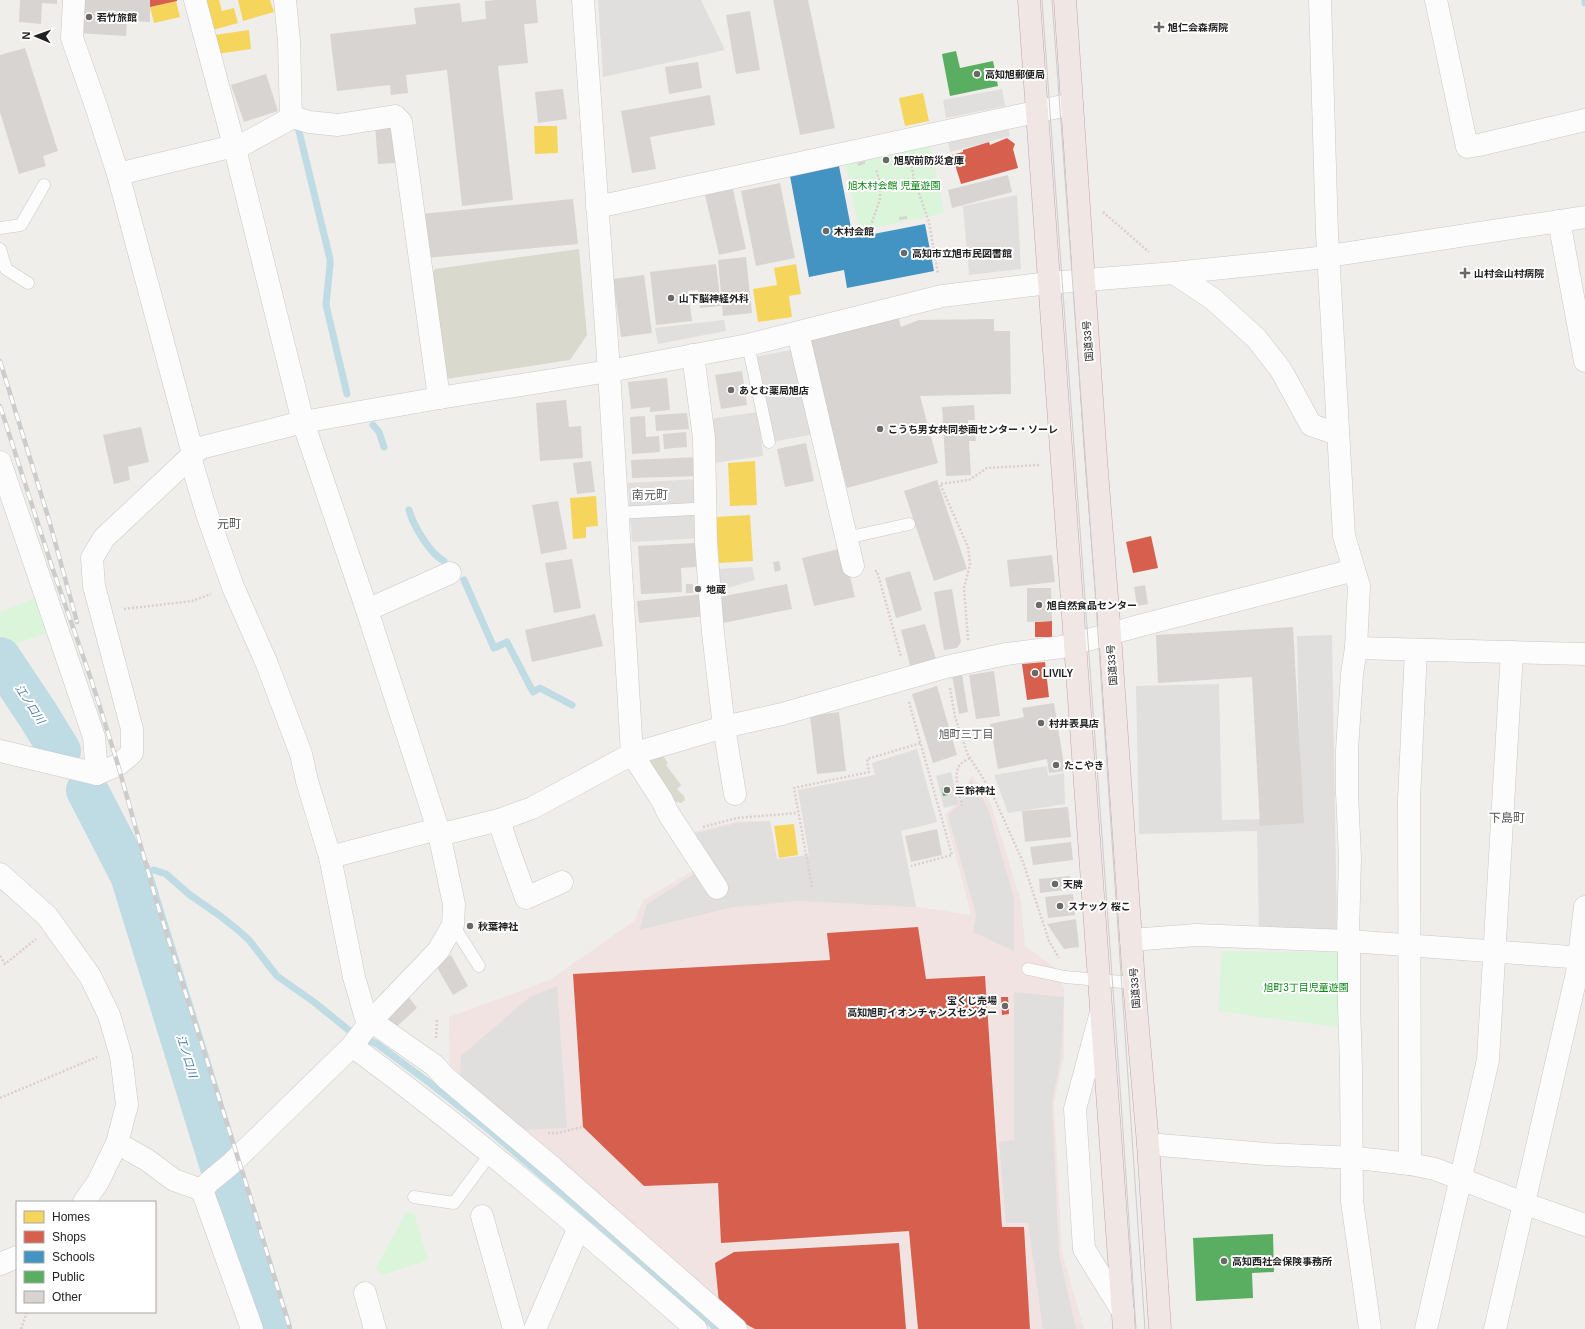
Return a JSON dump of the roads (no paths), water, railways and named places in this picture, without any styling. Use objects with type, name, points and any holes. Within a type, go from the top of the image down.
[{"type":"highway","points":[[1029,0],[1124,1320]]},
{"type":"highway","name":"国道33号","points":[[1065,0],[1096,459],[1110,634],[1134,982],[1148,1144],[1160,1329]]},
{"type":"street","points":[[74,0],[72,38],[118,174],[207,514],[233,587],[285,709],[301,754],[309,787],[330,857],[354,976],[362,1033],[403,1083],[491,1153],[696,1329]]},
{"type":"street","points":[[195,0],[304,422],[367,610],[438,832],[454,904],[453,925],[438,951],[362,1033],[232,1163],[205,1186]]},
{"type":"street","points":[[583,0],[609,371],[632,754],[662,800],[668,813],[717,888]]},
{"type":"street","points":[[1320,0],[1329,256],[1344,536],[1358,586],[1356,648],[1352,674],[1347,750],[1347,794],[1350,858],[1349,941],[1351,1158],[1352,1201],[1370,1329]]},
{"type":"street","points":[[1436,0],[1467,147],[1585,120]]},
{"type":"street","points":[[291,2],[289,41],[292,118]]},
{"type":"street","points":[[597,207],[1072,104]]},
{"type":"street","points":[[118,174],[234,147],[292,118],[308,122],[338,125],[395,116],[401,122],[439,398]]},
{"type":"street","points":[[0,751],[97,774],[118,765],[132,753],[132,729],[94,586],[92,558],[104,538],[200,448],[304,422],[439,398],[609,371],[748,345],[942,296],[1049,283],[1174,273],[1309,259],[1585,217]]},
{"type":"street","points":[[1559,221],[1585,361]]},
{"type":"street","points":[[1174,273],[1213,299],[1256,338],[1281,370],[1311,424],[1338,434]]},
{"type":"street","points":[[798,333],[853,566]]},
{"type":"street","points":[[693,355],[704,438],[707,551],[713,633],[724,727],[735,794]]},
{"type":"street","points":[[0,462],[94,737],[97,774]]},
{"type":"street","points":[[330,857],[438,832],[499,820],[532,808],[632,754],[724,727],[782,714],[946,667],[1006,654],[1075,644],[1142,624],[1354,570]]},
{"type":"street","points":[[367,610],[450,573]]},
{"type":"street","points":[[1356,648],[1585,654]]},
{"type":"street","points":[[1410,1164],[1409,800],[1416,650]]},
{"type":"street","points":[[1426,1329],[1488,1060],[1512,652]]},
{"type":"street","points":[[499,820],[526,898],[562,882]]},
{"type":"street","points":[[0,874],[47,916],[90,976],[110,1015],[119,1049],[127,1105],[117,1143],[98,1182],[85,1201]]},
{"type":"street","points":[[1495,1329],[1576,973],[1582,957],[1585,907]]},
{"type":"street","points":[[1131,940],[1196,935],[1349,941],[1582,957]]},
{"type":"street","points":[[1101,1013],[1075,1109],[1083,1241],[1084,1249],[1124,1320]]},
{"type":"street","points":[[362,1033],[434,1065],[446,1078],[553,1168],[736,1329]]},
{"type":"street","points":[[117,1143],[147,1160],[174,1180],[205,1186]]},
{"type":"street","points":[[1148,1144],[1266,1154],[1351,1158],[1410,1164],[1435,1169],[1585,1225]]},
{"type":"street","points":[[205,1186],[252,1329]]},
{"type":"street","points":[[482,1216],[514,1329]]},
{"type":"street","points":[[535,1329],[579,1227]]},
{"type":"street","points":[[0,1264],[16,1257]]},
{"type":"street","points":[[365,1293],[375,1329]]},
{"type":"lane","points":[[0,228],[21,225],[44,185]]},
{"type":"lane","points":[[0,249],[6,269],[28,283]]},
{"type":"lane","points":[[748,345],[769,442]]},
{"type":"lane","points":[[617,513],[693,509]]},
{"type":"lane","points":[[846,538],[909,524]]},
{"type":"lane","points":[[453,925],[478,966]]},
{"type":"lane","points":[[1028,969],[1063,976],[1134,982]]},
{"type":"lane","points":[[414,1197],[454,1203],[491,1153]]},
{"type":"waterway","points":[[297,123],[330,259],[326,305],[347,394]]},
{"type":"waterway","points":[[373,425],[379,432],[384,447]]},
{"type":"waterway","points":[[409,510],[414,523],[428,546],[444,561]]},
{"type":"waterway","points":[[464,580],[494,648],[507,642],[533,692],[540,688],[572,705]]},
{"type":"waterway","name":"江ノ口川","points":[[0,658],[60,751]]},
{"type":"waterway","name":"江ノ口川","points":[[87,790],[131,875],[271,1329]]},
{"type":"waterway","points":[[154,870],[166,874],[190,895],[238,930],[249,940],[277,976],[314,1002],[351,1032],[377,1044],[489,1130],[641,1261],[717,1329]]},
{"type":"tram line","points":[[1042,0],[1136,1329]]},
{"type":"tram line","points":[[1052,0],[1096,604],[1145,1329]]},
{"type":"railway","points":[[0,361],[49,520],[77,622]]},
{"type":"railway","points":[[0,406],[52,567],[92,682],[118,765],[156,900],[249,1193],[290,1329]]},
{"type":"place","name":"若竹旅館","points":[[89,17]]},
{"type":"place","name":"旭仁会森病院","points":[[1159,27]]},
{"type":"place","name":"高知旭郵便局","points":[[977,74]]},
{"type":"place","name":"旭駅前防災倉庫","points":[[886,160]]},
{"type":"place","name":"木村会館","points":[[826,231]]},
{"type":"place","name":"高知市立旭市民図書館","points":[[904,253]]},
{"type":"place","name":"山村会山村病院","points":[[1465,273]]},
{"type":"place","name":"山下脳神経外科","points":[[671,298]]},
{"type":"place","name":"あとむ薬局旭店","points":[[731,390]]},
{"type":"place","name":"こうち男女共同参画センター・ソーレ","points":[[880,429]]},
{"type":"place","name":"地蔵","points":[[698,589]]},
{"type":"place","name":"旭自然食品センター","points":[[1039,605]]},
{"type":"place","name":"LIVILY","points":[[1035,673]]},
{"type":"place","name":"村井表具店","points":[[1041,723]]},
{"type":"place","name":"たこやき","points":[[1056,765]]},
{"type":"place","name":"三鈴神社","points":[[947,790]]},
{"type":"place","name":"天牌","points":[[1055,884]]},
{"type":"place","name":"スナック 桜こ","points":[[1060,906]]},
{"type":"place","name":"秋葉神社","points":[[470,926]]},
{"type":"place","name":"宝くじ売場 高知旭町イオンチャンスセンター","points":[[1005,1006]]},
{"type":"place","name":"高知西社会保険事務所","points":[[1224,1261]]},
{"type":"district","name":"南元町","points":[[650,495]]},
{"type":"district","name":"元町","points":[[229,524]]},
{"type":"district","name":"旭町三丁目","points":[[966,734]]},
{"type":"district","name":"下島町","points":[[1507,818]]},
{"type":"park label","name":"旭木村会館 児童遊園","points":[[894,185]]},
{"type":"park label","name":"旭町3丁目児童遊園","points":[[1306,987]]}]
